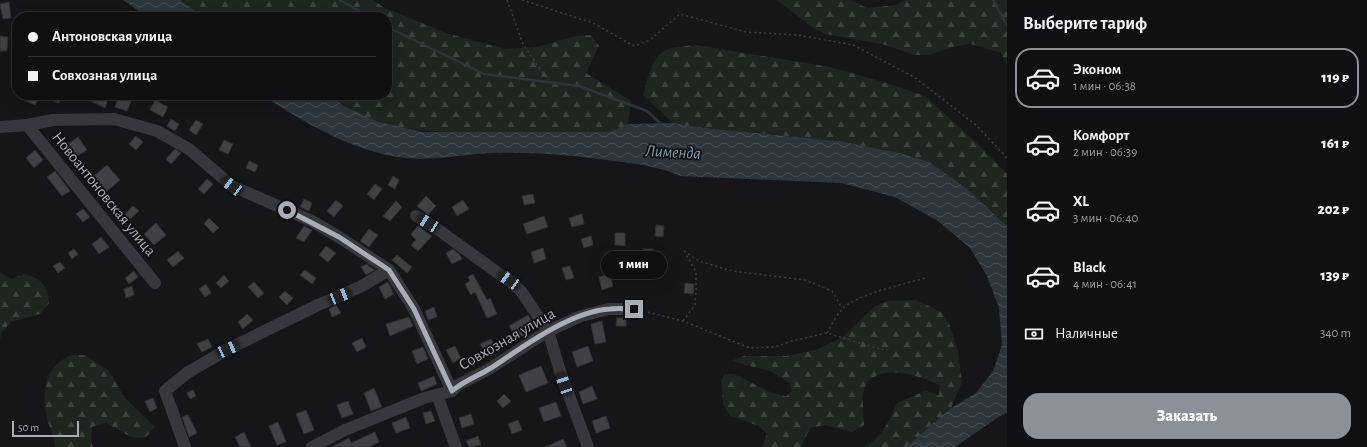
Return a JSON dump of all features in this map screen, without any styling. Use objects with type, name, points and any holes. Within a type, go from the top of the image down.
[{"type":"street","points":[[0,127],[27,125],[53,120],[114,119],[157,131],[189,150],[232,186],[312,221],[361,250],[389,270],[414,309],[452,391]]},
{"type":"street","name":"Новоантоновская улица","points":[[27,125],[156,283]]},
{"type":"street","points":[[416,216],[440,231],[509,280],[521,291],[548,332],[564,384],[588,447]]},
{"type":"street","points":[[185,447],[165,391],[167,387],[187,373],[228,349],[318,305],[360,287],[389,270]]},
{"type":"street","name":"Совхозная улица","points":[[312,447],[345,430],[424,398],[452,391],[458,385],[489,369],[548,332],[582,316],[609,309],[634,309]]},
{"type":"street","points":[[438,395],[456,447]]},
{"type":"path","points":[[507,0],[523,44],[544,75]]},
{"type":"path","points":[[522,0],[593,23],[634,46],[650,40],[680,14],[746,32],[798,35],[852,45],[914,77],[976,125],[1007,158]]},
{"type":"path","points":[[683,321],[695,305],[696,290],[696,272],[684,251],[699,261],[732,271],[805,280],[832,291],[842,308]]},
{"type":"path","points":[[827,333],[842,308],[863,297],[893,286],[926,278]]},
{"type":"path","points":[[634,309],[683,321],[750,348],[775,347],[792,341],[827,333],[883,350]]},
{"type":"green space","points":[[180,0],[373,0],[385,8],[446,33],[505,49],[537,47],[577,36],[591,35],[599,46],[586,73],[631,101],[628,124],[609,132],[454,132],[411,129],[390,125],[369,118],[337,100],[392,100],[392,12],[196,12]]},
{"type":"green space","points":[[777,0],[850,0],[867,8],[895,5],[906,0],[1007,0],[1007,64],[1001,53],[971,44],[956,46],[929,55],[914,55],[886,45],[826,34],[813,28]]},
{"type":"green space","points":[[696,45],[830,67],[887,83],[925,96],[980,146],[1007,174],[1007,226],[966,188],[900,153],[839,141],[713,129],[673,123],[643,95],[647,81],[655,60],[659,55],[674,47]]},
{"type":"green space","points":[[0,272],[11,279],[25,274],[36,278],[45,287],[49,303],[40,314],[11,322],[2,332],[0,339]]},
{"type":"green space","points":[[916,300],[941,312],[949,323],[958,351],[962,382],[951,408],[906,447],[865,447],[881,433],[897,403],[925,391],[939,395],[939,385],[913,375],[892,372],[874,377],[865,387],[863,403],[864,425],[852,432],[825,425],[810,428],[801,447],[762,447],[767,434],[759,426],[730,416],[723,404],[721,380],[725,374],[734,374],[772,393],[786,396],[792,391],[790,383],[770,371],[731,361],[744,356],[786,356],[816,350],[843,337],[874,307],[887,301]]},
{"type":"green space","points":[[71,355],[85,355],[109,371],[124,397],[155,427],[145,438],[131,437],[106,423],[92,427],[91,441],[93,447],[55,447],[46,414],[46,387],[51,372],[56,365]]},
{"type":"water","points":[[123,0],[180,0],[196,12],[140,12]]},
{"type":"water","name":"Лименда","points":[[270,100],[336,100],[344,106],[379,122],[423,132],[609,132],[628,124],[673,123],[713,129],[839,141],[900,153],[929,162],[966,188],[1007,226],[1007,413],[1000,416],[955,447],[906,447],[951,408],[976,393],[993,371],[1002,345],[999,308],[987,276],[970,248],[938,221],[895,197],[841,183],[680,176],[663,170],[631,163],[568,156],[523,153],[492,153],[427,159],[405,158],[367,150],[348,143],[295,116]]},
{"type":"building","points":[[9,2],[11,18],[3,19],[0,4]]},
{"type":"building","points":[[0,36],[8,37],[7,51],[0,51]]},
{"type":"building","points":[[24,100],[38,100],[35,105]]},
{"type":"building","points":[[50,100],[60,100],[59,103]]},
{"type":"building","points":[[89,100],[108,100],[105,108]]},
{"type":"building","points":[[117,100],[132,100],[127,111],[115,107]]},
{"type":"building","points":[[155,100],[168,107],[163,117],[150,110]]},
{"type":"building","points":[[171,119],[179,124],[175,131],[167,126]]},
{"type":"building","points":[[196,120],[203,124],[196,135],[189,130]]},
{"type":"building","points":[[136,136],[143,142],[136,150],[129,144]]},
{"type":"building","points":[[78,137],[87,150],[77,156],[68,144]]},
{"type":"building","points":[[224,140],[233,144],[228,154],[219,150]]},
{"type":"building","points":[[175,149],[181,153],[171,164],[166,159]]},
{"type":"building","points":[[35,150],[43,160],[34,168],[26,158]]},
{"type":"building","points":[[249,161],[258,165],[255,172],[246,168]]},
{"type":"building","points":[[107,165],[120,180],[107,191],[94,176]]},
{"type":"building","points":[[55,171],[70,191],[62,196],[47,177]]},
{"type":"building","points":[[393,176],[399,180],[395,189],[388,185]]},
{"type":"building","points":[[207,179],[213,184],[204,194],[198,189]]},
{"type":"building","points":[[375,184],[382,189],[374,200],[367,194]]},
{"type":"building","points":[[533,194],[535,203],[524,205],[522,196]]},
{"type":"building","points":[[426,196],[436,206],[428,215],[417,206]]},
{"type":"building","points":[[304,199],[312,203],[309,211],[300,207]]},
{"type":"building","points":[[336,200],[343,206],[334,217],[327,211]]},
{"type":"building","points":[[463,200],[469,209],[457,216],[452,207]]},
{"type":"building","points":[[396,201],[402,207],[390,221],[383,216]]},
{"type":"building","points":[[133,206],[139,211],[130,219],[125,214]]},
{"type":"building","points":[[83,209],[90,217],[83,222],[76,214]]},
{"type":"building","points":[[582,214],[584,224],[572,227],[569,218]]},
{"type":"building","points":[[544,216],[548,227],[527,234],[523,224]]},
{"type":"building","points":[[209,218],[219,228],[213,233],[204,224]]},
{"type":"building","points":[[156,223],[166,235],[154,245],[144,234]]},
{"type":"building","points":[[656,225],[664,226],[663,237],[655,236]]},
{"type":"building","points":[[304,226],[312,230],[304,242],[296,238]]},
{"type":"building","points":[[418,226],[432,236],[418,251],[411,245],[416,240],[411,234]]},
{"type":"building","points":[[369,229],[378,235],[369,247],[360,241]]},
{"type":"building","points":[[615,233],[625,233],[625,246],[615,245]]},
{"type":"building","points":[[591,236],[593,245],[584,248],[581,239]]},
{"type":"building","points":[[101,237],[109,247],[99,254],[92,244]]},
{"type":"building","points":[[326,246],[336,253],[328,262],[319,255]]},
{"type":"building","points":[[543,248],[546,259],[534,263],[531,252]]},
{"type":"building","points":[[74,249],[78,254],[72,259],[68,253]]},
{"type":"building","points":[[453,249],[462,259],[452,264],[446,253]]},
{"type":"building","points":[[643,249],[653,249],[653,257],[644,258]]},
{"type":"building","points":[[178,251],[184,258],[173,267],[167,260]]},
{"type":"building","points":[[397,255],[412,267],[407,273],[392,260]]},
{"type":"building","points":[[60,262],[65,268],[58,273],[53,266]]},
{"type":"building","points":[[366,264],[375,270],[366,275],[361,267]]},
{"type":"building","points":[[570,266],[574,278],[566,280],[562,268]]},
{"type":"building","points":[[305,270],[316,278],[312,284],[300,275]]},
{"type":"building","points":[[134,271],[138,277],[129,284],[125,278]]},
{"type":"building","points":[[473,274],[487,300],[490,298],[497,314],[487,318],[475,292],[471,295],[465,284],[470,281],[468,277]]},
{"type":"building","points":[[610,274],[613,286],[602,290],[599,277]]},
{"type":"building","points":[[224,275],[229,281],[221,288],[216,283]]},
{"type":"building","points":[[254,282],[264,293],[258,298],[248,287]]},
{"type":"building","points":[[388,282],[394,294],[385,299],[379,287]]},
{"type":"building","points":[[685,283],[694,284],[693,294],[684,293]]},
{"type":"building","points":[[206,284],[211,293],[205,297],[199,289]]},
{"type":"building","points":[[132,286],[134,295],[126,298],[124,289]]},
{"type":"building","points":[[285,291],[293,298],[287,305],[279,297]]},
{"type":"building","points":[[336,305],[341,313],[332,317],[329,309]]},
{"type":"building","points":[[434,307],[437,317],[428,320],[425,311]]},
{"type":"building","points":[[247,314],[253,320],[243,329],[238,322]]},
{"type":"building","points":[[528,315],[536,328],[517,339],[509,326]]},
{"type":"building","points":[[409,317],[413,326],[390,336],[386,324]]},
{"type":"building","points":[[617,318],[626,318],[626,326],[616,326]]},
{"type":"building","points":[[602,321],[606,342],[595,344],[591,324]]},
{"type":"building","points":[[362,338],[366,347],[357,352],[352,343]]},
{"type":"building","points":[[208,339],[212,347],[202,352],[197,344]]},
{"type":"building","points":[[491,339],[496,348],[485,353],[480,344]]},
{"type":"building","points":[[455,346],[461,358],[453,363],[446,350]]},
{"type":"building","points":[[588,346],[593,361],[577,367],[572,352]]},
{"type":"building","points":[[423,347],[428,359],[417,364],[412,351]]},
{"type":"building","points":[[541,366],[548,383],[526,392],[519,375]]},
{"type":"building","points":[[434,376],[437,384],[421,391],[418,383]]},
{"type":"building","points":[[592,386],[597,399],[583,404],[579,392]]},
{"type":"building","points":[[374,388],[382,407],[371,411],[364,393]]},
{"type":"building","points":[[193,390],[196,396],[190,399],[187,393]]},
{"type":"building","points":[[504,394],[511,401],[503,408],[497,401]]},
{"type":"building","points":[[153,398],[157,408],[150,412],[145,401]]},
{"type":"building","points":[[348,401],[353,414],[342,418],[337,405]]},
{"type":"building","points":[[556,402],[561,416],[544,422],[539,408]]},
{"type":"building","points":[[306,410],[314,430],[304,434],[296,414]]},
{"type":"building","points":[[431,411],[435,421],[426,424],[423,413]]},
{"type":"building","points":[[471,414],[474,424],[462,428],[459,418]]},
{"type":"building","points":[[188,415],[197,433],[189,437],[182,417]]},
{"type":"building","points":[[606,416],[610,428],[596,433],[592,421]]},
{"type":"building","points":[[406,417],[410,428],[396,433],[392,423]]},
{"type":"building","points":[[518,420],[522,430],[512,434],[508,424]]},
{"type":"building","points":[[278,422],[286,442],[277,445],[269,426]]},
{"type":"building","points":[[244,432],[251,447],[240,447],[235,437]]},
{"type":"building","points":[[375,432],[379,442],[369,447],[332,447],[349,438],[351,443]]},
{"type":"building","points":[[478,436],[481,445],[469,447],[466,441]]},
{"type":"building","points":[[563,439],[567,447],[545,447]]},
{"type":"waterway","points":[[340,0],[360,12]]},
{"type":"waterway","points":[[993,0],[1007,25]]},
{"type":"waterway","points":[[392,29],[484,74],[579,86],[647,111],[661,124]]},
{"type":"route","points":[[287,210],[312,221],[361,250],[389,270],[399,283],[414,309],[452,391],[458,385],[489,369],[548,332],[582,316],[609,309],[634,309]]}]
